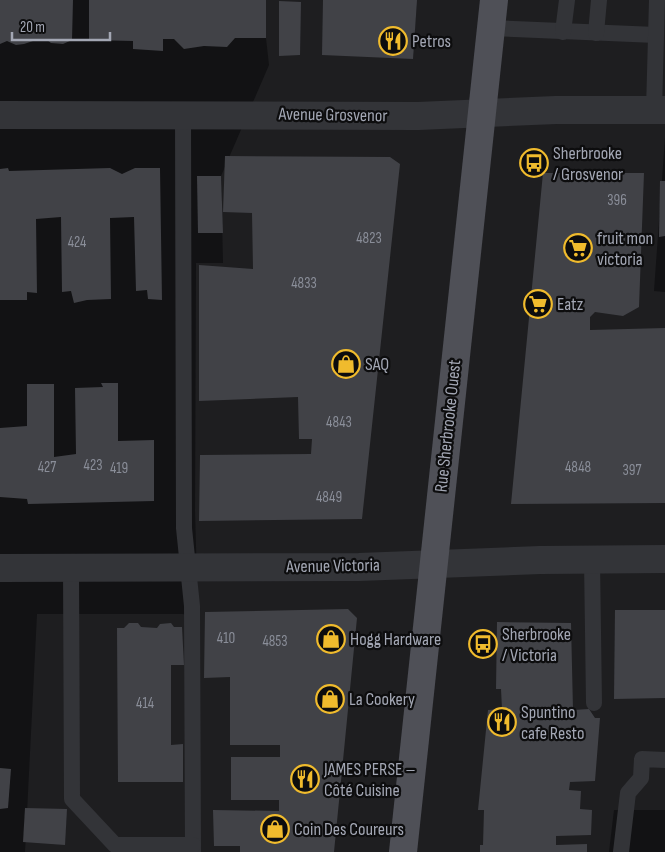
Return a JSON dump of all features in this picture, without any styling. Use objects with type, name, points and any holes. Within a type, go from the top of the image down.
[{"type":"main road","name":"Rue Sherbrooke Ouest","points":[[403,852],[494,0]]},
{"type":"street","name":"Avenue Grosvenor","points":[[0,115],[418,116],[556,110],[660,110]]},
{"type":"street","name":"Avenue Victoria","points":[[0,568],[358,567],[433,563],[665,560]]},
{"type":"lane","points":[[563,32],[567,0]]},
{"type":"lane","points":[[596,33],[599,0]]},
{"type":"lane","points":[[657,0],[656,35],[660,110]]},
{"type":"lane","points":[[491,28],[656,35]]},
{"type":"lane","points":[[71,567],[72,799],[115,845],[193,848],[192,606],[184,528],[183,114]]},
{"type":"lane","points":[[592,560],[594,703]]},
{"type":"lane","points":[[621,852],[628,793],[641,778],[642,759],[665,760]]},
{"type":"shaded area","points":[[266,0],[665,0],[665,138],[654,291],[665,292],[665,810],[614,810],[609,852],[25,852],[37,614],[182,614],[198,616],[195,511],[196,263],[223,263],[221,176],[269,65],[266,38]]},
{"type":"building","points":[[0,0],[73,0],[72,40],[63,44],[39,39],[24,44],[16,45],[7,41],[0,44]]},
{"type":"building","points":[[89,0],[266,0],[266,38],[235,38],[227,47],[204,46],[184,49],[174,39],[163,39],[163,51],[133,49],[133,41],[89,40]]},
{"type":"building","points":[[323,0],[417,0],[413,59],[322,55]]},
{"type":"building","points":[[279,1],[301,2],[300,55],[279,56]]},
{"type":"building","points":[[225,156],[390,157],[400,164],[362,519],[199,521],[200,455],[311,454],[312,439],[299,439],[298,397],[199,401],[199,265],[253,269],[252,213],[223,212]]},
{"type":"building","points":[[8,168],[9,171],[110,168],[122,174],[135,168],[160,168],[162,300],[148,299],[147,290],[136,291],[134,217],[110,218],[111,299],[87,300],[74,303],[71,291],[62,292],[61,217],[36,219],[37,293],[27,292],[27,300],[0,300],[0,169]]},
{"type":"building","points":[[543,173],[644,173],[639,307],[623,316],[595,312],[590,317],[590,330],[665,328],[665,503],[511,504]]},
{"type":"building","points":[[197,176],[221,176],[223,233],[198,233]]},
{"type":"building","points":[[660,181],[665,181],[665,236],[659,237]]},
{"type":"building","points":[[101,383],[118,383],[118,441],[154,440],[154,501],[28,504],[27,499],[0,497],[0,428],[27,426],[27,384],[54,384],[54,457],[76,454],[75,388],[103,387]]},
{"type":"building","points":[[348,609],[357,618],[334,852],[240,852],[240,846],[214,846],[213,810],[279,811],[279,800],[231,800],[231,757],[280,757],[280,745],[230,745],[230,677],[204,678],[205,612]]},
{"type":"building","points":[[615,610],[665,610],[665,698],[614,699]]},
{"type":"building","points":[[497,622],[571,623],[573,710],[589,709],[595,718],[600,718],[595,781],[570,782],[569,790],[581,791],[580,809],[592,810],[591,835],[556,836],[556,845],[587,844],[587,852],[480,852],[480,845],[483,845],[484,810],[478,810],[488,710],[502,709],[501,689],[496,689]]},
{"type":"building","points":[[129,623],[138,623],[141,627],[157,628],[160,624],[171,623],[174,627],[182,627],[184,665],[171,665],[171,745],[183,744],[183,782],[118,782],[117,628],[124,628]]},
{"type":"building","points":[[0,768],[11,769],[8,808],[0,809]]},
{"type":"building","points":[[25,808],[67,809],[65,845],[23,842]]},
{"type":"place","name":"Petros","points":[[393,41]]},
{"type":"place","name":"Sherbrooke / Grosvenor","points":[[534,163]]},
{"type":"place","name":"fruit mon victoria","points":[[578,248]]},
{"type":"place","name":"Eatz","points":[[538,304]]},
{"type":"place","name":"SAQ","points":[[346,364]]},
{"type":"place","name":"Hogg Hardware","points":[[331,639]]},
{"type":"place","name":"Sherbrooke / Victoria","points":[[483,644]]},
{"type":"place","name":"La Cookery","points":[[330,699]]},
{"type":"place","name":"Spuntino cafe Resto","points":[[502,722]]},
{"type":"place","name":"JAMES PERSE – Côté Cuisine","points":[[305,779]]},
{"type":"place","name":"Coin Des Coureurs","points":[[275,829]]}]
